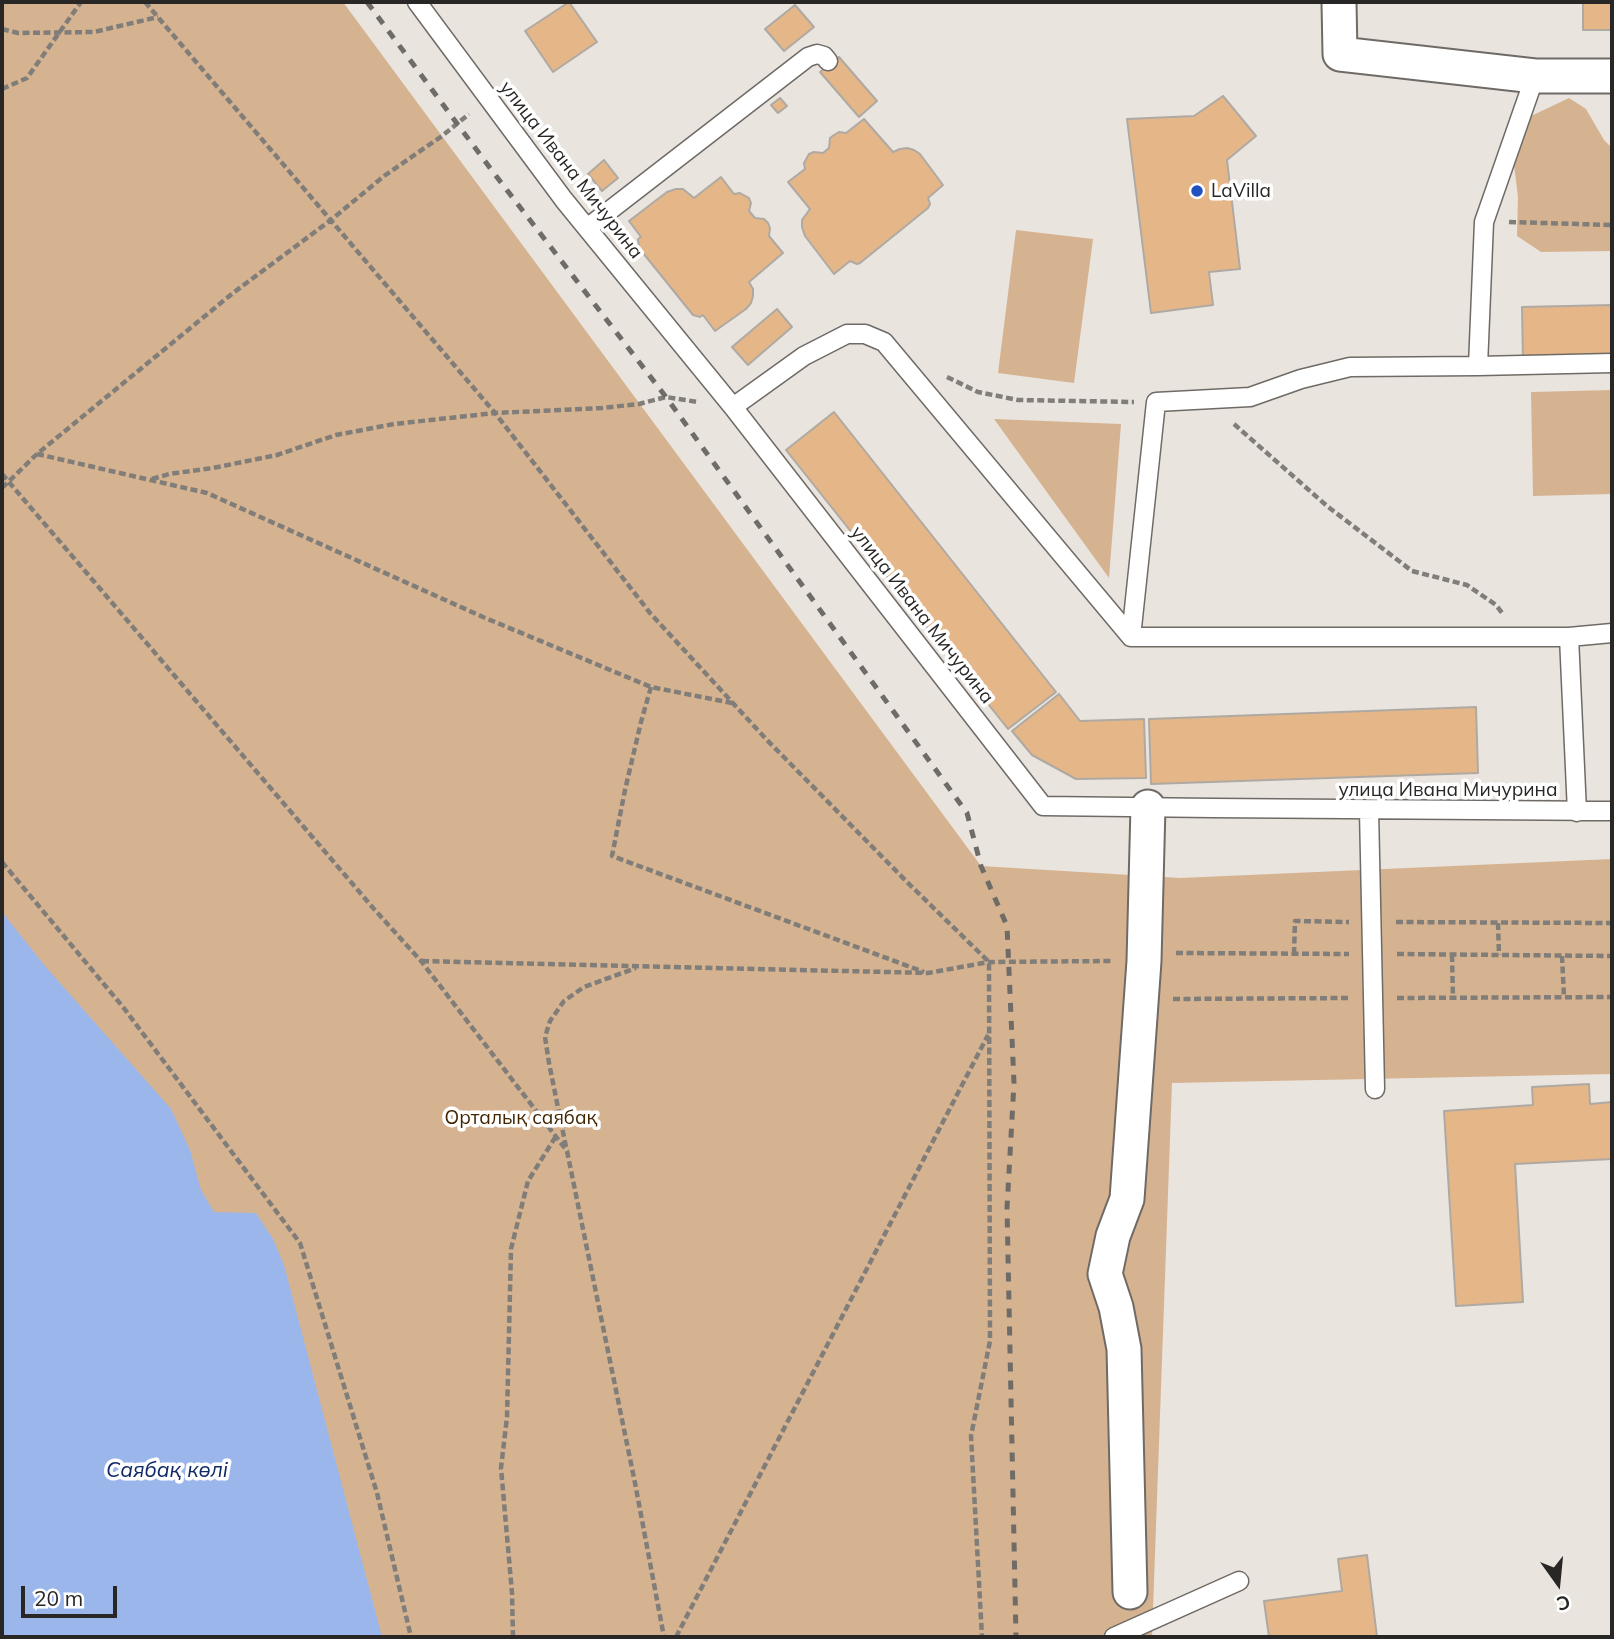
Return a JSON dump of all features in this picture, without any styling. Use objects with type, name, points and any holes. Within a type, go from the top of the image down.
[{"type":"street","points":[[1339,2],[1340,54],[1535,76],[1612,76]]},
{"type":"street","points":[[1130,1592],[1124,1349],[1116,1307],[1105,1274],[1113,1236],[1127,1199],[1144,961],[1148,807]]},
{"type":"lane","name":"улица Ивана Мичурина","points":[[417,2],[564,200],[733,407],[1043,806],[1612,811]]},
{"type":"lane","points":[[587,228],[808,57],[817,54],[828,61]]},
{"type":"lane","points":[[1478,366],[1483,222],[1535,76]]},
{"type":"lane","points":[[733,407],[804,356],[847,334],[866,334],[884,342],[1132,637],[1569,637],[1612,632]]},
{"type":"lane","points":[[1132,637],[1156,402],[1250,397],[1301,379],[1350,367],[1612,363]]},
{"type":"lane","points":[[1569,637],[1577,812]]},
{"type":"lane","points":[[1369,810],[1375,1088]]},
{"type":"lane","points":[[1114,1637],[1239,1581]]},
{"type":"path","points":[[2,89],[27,78],[81,2]]},
{"type":"path","points":[[145,2],[495,413],[650,613],[766,739],[989,962],[990,1341],[971,1436],[982,1637]]},
{"type":"path","points":[[2,29],[18,33],[94,32],[158,17]]},
{"type":"path","points":[[2,488],[37,454],[233,293],[489,98]]},
{"type":"path","points":[[1483,222],[1612,225]]},
{"type":"path","points":[[940,374],[978,392],[1018,400],[1156,402]]},
{"type":"path","points":[[148,480],[276,455],[336,435],[394,425],[495,413],[602,408],[639,404],[666,397],[733,407]]},
{"type":"path","points":[[1203,400],[1248,435],[1327,506],[1412,571],[1466,585],[1496,605],[1519,637]]},
{"type":"path","points":[[37,454],[207,493],[483,617],[652,687],[733,704]]},
{"type":"path","points":[[2,474],[421,961],[567,1152]]},
{"type":"path","points":[[652,687],[628,776],[612,856],[928,973]]},
{"type":"path","points":[[2,862],[123,1007],[300,1243],[377,1493],[411,1637]]},
{"type":"path","points":[[1294,954],[1295,921],[1612,923]]},
{"type":"path","points":[[1498,923],[1499,955]]},
{"type":"path","points":[[1452,955],[1452,998]]},
{"type":"path","points":[[1562,956],[1564,997]]},
{"type":"path","points":[[421,961],[928,973],[989,962],[1144,961]]},
{"type":"path","points":[[642,966],[584,987],[564,1001],[550,1021],[545,1037],[664,1637]]},
{"type":"path","points":[[676,1637],[990,1032]]},
{"type":"path","points":[[513,1637],[512,1593],[501,1468],[507,1417],[511,1249],[528,1181],[556,1136]]},
{"type":"green space","name":"Орталық саябақ","points":[[2,2],[343,2],[981,866],[1180,878],[1612,859],[1612,1074],[1172,1083],[1152,1637],[2,1637]]},
{"type":"green space","points":[[1569,98],[1586,109],[1604,140],[1612,148],[1612,251],[1541,252],[1517,236],[1518,197],[1514,165],[1531,116]]},
{"type":"green space","points":[[1016,230],[1093,239],[1074,383],[998,373]]},
{"type":"green space","points":[[1612,390],[1612,494],[1533,496],[1531,392]]},
{"type":"green space","points":[[994,419],[1121,424],[1109,578]]},
{"type":"water","name":"Саябақ көлі","points":[[2,912],[45,966],[171,1109],[190,1150],[201,1190],[214,1212],[256,1213],[273,1239],[284,1265],[382,1637],[2,1637]]},
{"type":"building","points":[[569,2],[597,42],[553,72],[525,31]]},
{"type":"building","points":[[1583,2],[1612,2],[1612,30],[1583,30]]},
{"type":"building","points":[[795,5],[814,27],[784,51],[765,29]]},
{"type":"building","points":[[839,57],[877,101],[859,117],[820,72]]},
{"type":"building","points":[[1223,96],[1256,136],[1227,160],[1240,269],[1209,272],[1213,305],[1151,313],[1127,119],[1194,116]]},
{"type":"building","points":[[780,98],[787,106],[778,113],[771,105]]},
{"type":"building","points":[[864,119],[893,152],[907,148],[920,154],[943,185],[928,198],[928,208],[860,263],[850,261],[834,274],[805,236],[802,220],[810,209],[788,182],[805,169],[804,163],[809,154],[823,153],[829,148],[830,138],[839,132],[846,133]]},
{"type":"building","points":[[604,160],[618,178],[602,191],[588,174]]},
{"type":"building","points":[[721,177],[734,194],[740,193],[749,198],[749,211],[755,218],[764,219],[768,223],[769,236],[783,253],[749,282],[753,296],[746,309],[715,331],[703,315],[693,315],[639,248],[638,239],[641,237],[629,221],[667,192],[683,189],[694,198]]},
{"type":"building","points":[[1612,305],[1612,358],[1523,361],[1522,307]]},
{"type":"building","points":[[777,309],[792,327],[748,365],[732,347]]},
{"type":"building","points":[[834,412],[1056,692],[1008,729],[786,450]]},
{"type":"building","points":[[1059,694],[1080,721],[1144,719],[1146,778],[1076,779],[1032,755],[1012,731]]},
{"type":"building","points":[[1476,707],[1478,773],[1151,784],[1149,719]]},
{"type":"building","points":[[1589,1084],[1590,1104],[1612,1102],[1612,1159],[1515,1164],[1523,1302],[1456,1306],[1444,1111],[1533,1105],[1532,1087]]},
{"type":"building","points":[[1367,1555],[1377,1637],[1269,1637],[1264,1601],[1342,1591],[1338,1559]]},
{"type":"railway","points":[[367,2],[493,172],[666,397],[967,813],[981,866],[1007,926],[1014,1083],[1007,1208],[1016,1637]]},
{"type":"place","name":"LaVilla","points":[[1197,191]]}]
